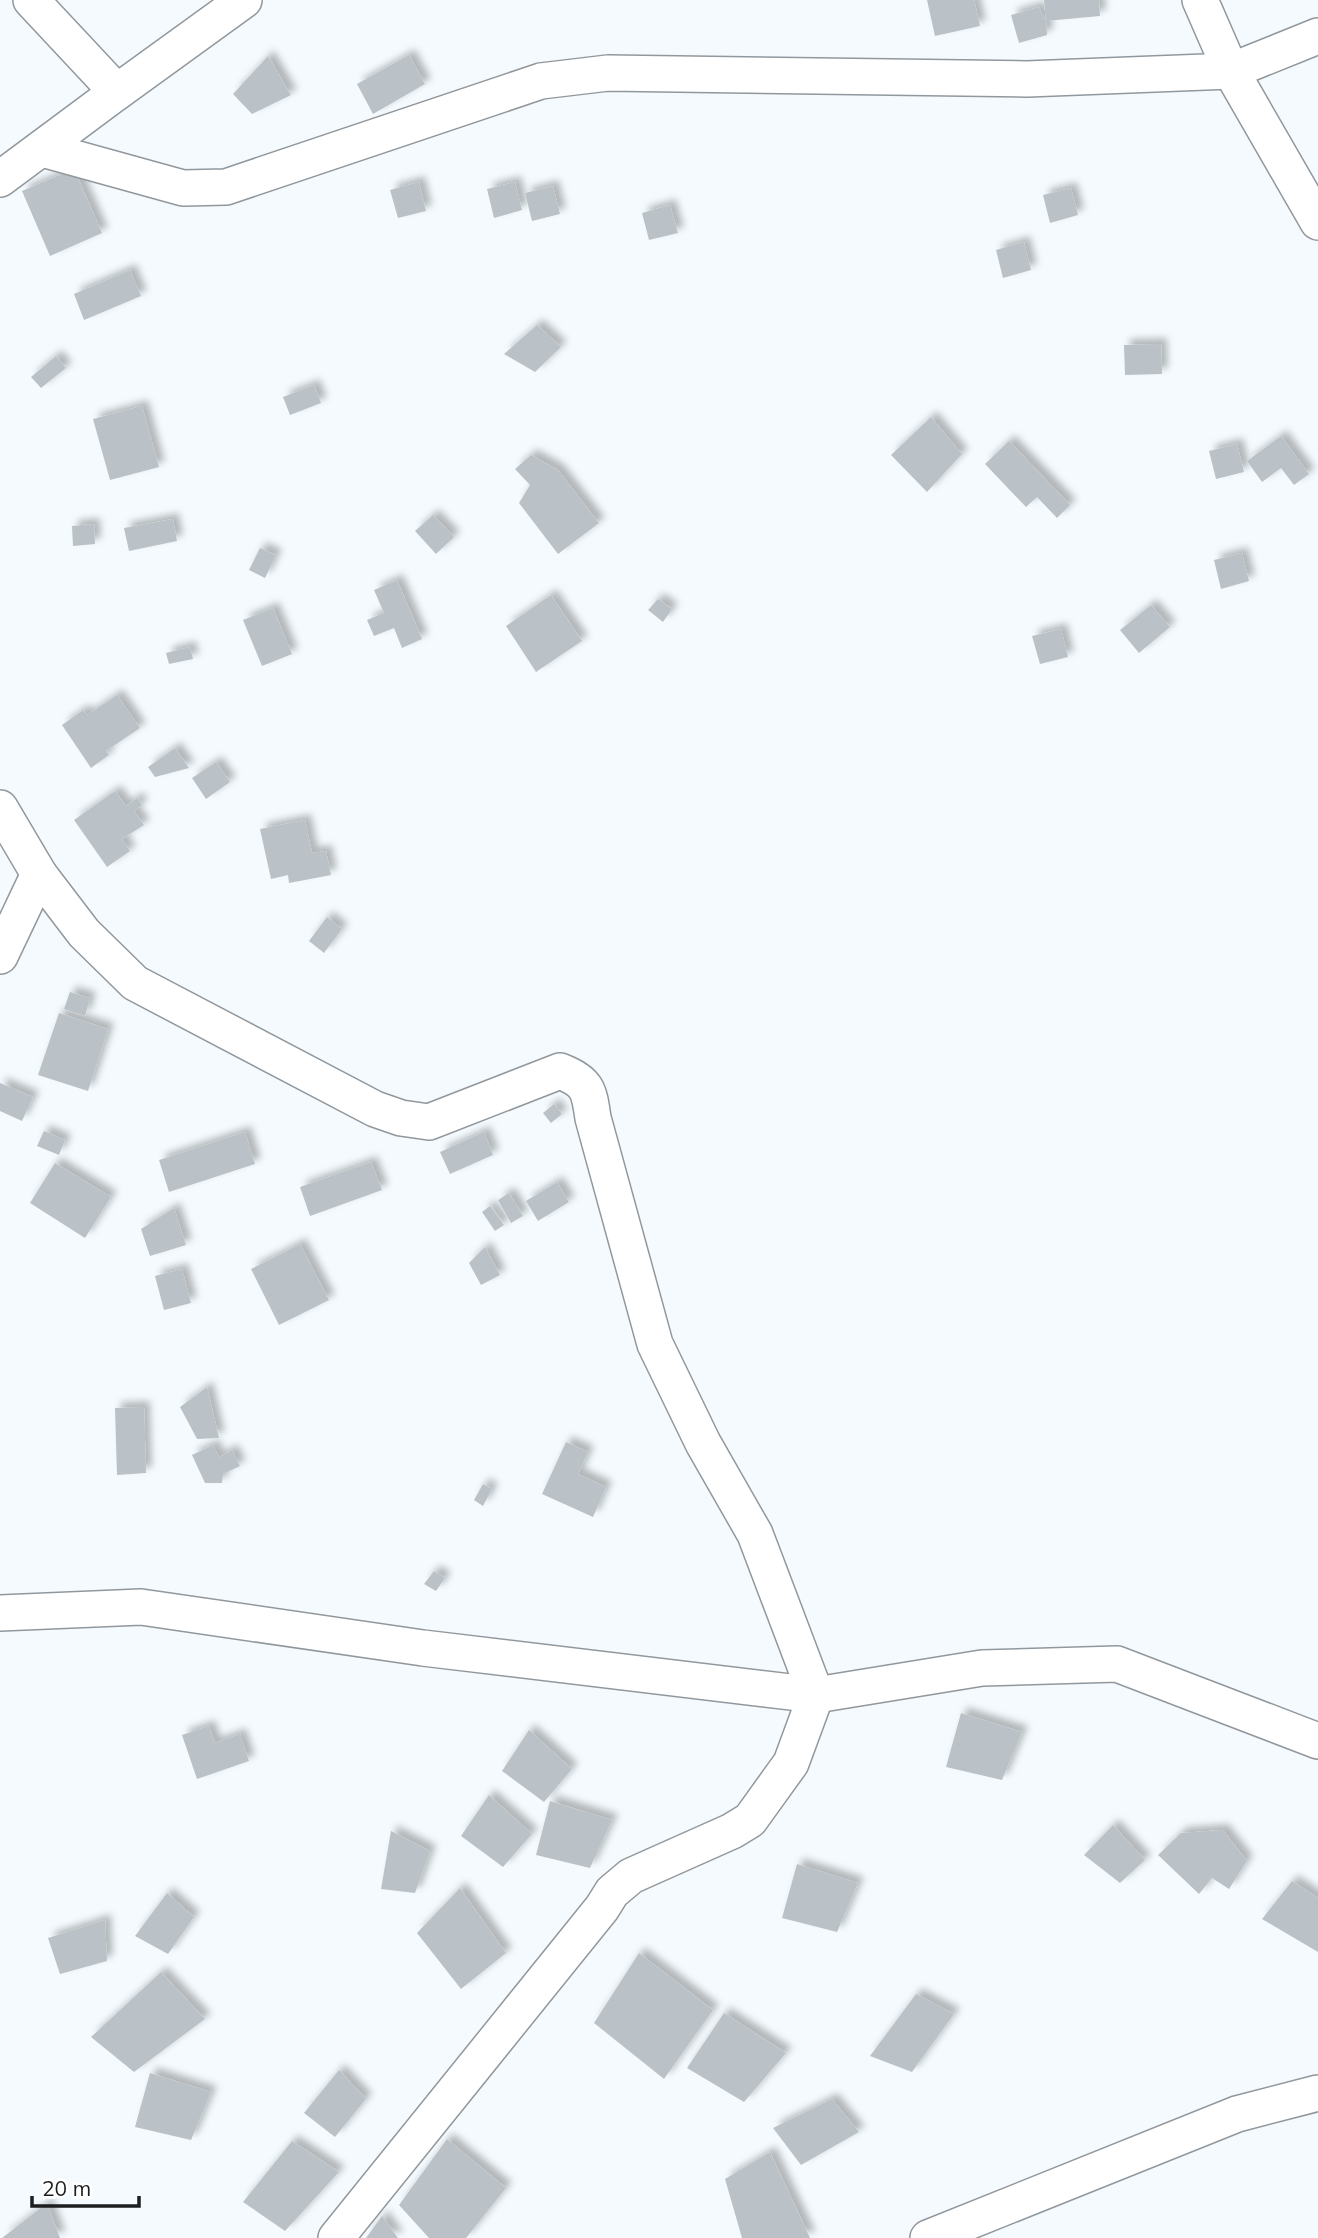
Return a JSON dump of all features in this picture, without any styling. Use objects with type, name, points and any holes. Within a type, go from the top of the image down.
[{"type":"street","points":[[31,0],[117,92]]},
{"type":"street","points":[[0,179],[244,0]]},
{"type":"street","points":[[1200,0],[1231,71],[1318,222]]},
{"type":"street","points":[[42,149],[183,188],[226,187],[541,82],[608,73],[1027,79],[1231,71],[1318,36]]},
{"type":"street","points":[[0,808],[39,874],[84,933],[135,982],[375,1109],[401,1118],[429,1122],[560,1071],[577,1078],[590,1093],[593,1118],[655,1344],[703,1443],[755,1534],[816,1695],[791,1763],[750,1820],[732,1831],[631,1876],[612,1892],[602,1908],[335,2238]]},
{"type":"street","points":[[0,956],[39,874]]},
{"type":"street","points":[[0,1613],[141,1607],[423,1648],[816,1695],[982,1668],[1117,1664],[1318,1741]]},
{"type":"street","points":[[928,2238],[1237,2114],[1318,2093]]},
{"type":"building","points":[[927,0],[974,0],[980,26],[935,36]]},
{"type":"building","points":[[1044,0],[1099,0],[1100,16],[1046,21]]},
{"type":"building","points":[[1039,7],[1046,21],[1047,35],[1019,43],[1011,15]]},
{"type":"building","points":[[409,55],[425,84],[373,114],[357,84]]},
{"type":"building","points":[[268,56],[291,95],[252,114],[233,94]]},
{"type":"building","points":[[74,169],[102,233],[50,256],[22,191]]},
{"type":"building","points":[[419,182],[426,211],[398,218],[390,190]]},
{"type":"building","points":[[515,182],[522,210],[494,218],[487,189]]},
{"type":"building","points":[[553,186],[560,214],[532,221],[525,193]]},
{"type":"building","points":[[1071,188],[1078,215],[1050,223],[1043,195]]},
{"type":"building","points":[[670,205],[678,233],[649,240],[642,213]]},
{"type":"building","points":[[1024,242],[1031,270],[1003,278],[996,250]]},
{"type":"building","points":[[130,270],[141,296],[84,320],[74,294]]},
{"type":"building","points":[[537,325],[561,347],[535,372],[504,354]]},
{"type":"building","points":[[1161,344],[1162,374],[1125,375],[1124,345]]},
{"type":"building","points":[[56,356],[66,368],[41,388],[31,377]]},
{"type":"building","points":[[314,385],[321,403],[290,415],[283,397]]},
{"type":"building","points":[[142,406],[159,467],[110,480],[93,419]]},
{"type":"building","points":[[931,417],[962,454],[927,492],[891,455]]},
{"type":"building","points":[[1281,436],[1309,474],[1294,485],[1281,468],[1262,482],[1247,461]]},
{"type":"building","points":[[1009,441],[1070,505],[1057,518],[1037,497],[1026,507],[985,464]]},
{"type":"building","points":[[1237,444],[1244,472],[1216,479],[1209,451]]},
{"type":"building","points":[[531,455],[558,470],[599,523],[558,554],[519,503],[530,485],[515,469]]},
{"type":"building","points":[[433,515],[454,537],[436,554],[415,531]]},
{"type":"building","points":[[173,519],[177,541],[129,551],[124,528]]},
{"type":"building","points":[[94,524],[95,544],[73,546],[72,526]]},
{"type":"building","points":[[260,548],[276,555],[265,578],[249,570]]},
{"type":"building","points":[[1242,553],[1249,581],[1221,589],[1214,560]]},
{"type":"building","points":[[397,580],[422,639],[402,648],[394,628],[374,636],[367,620],[384,613],[374,590]]},
{"type":"building","points":[[551,595],[582,641],[536,672],[506,626]]},
{"type":"building","points":[[658,599],[672,609],[663,622],[648,610]]},
{"type":"building","points":[[1151,605],[1170,627],[1139,653],[1120,630]]},
{"type":"building","points":[[273,608],[292,654],[262,666],[243,620]]},
{"type":"building","points":[[1061,629],[1068,657],[1040,664],[1032,636]]},
{"type":"building","points":[[190,647],[193,659],[169,664],[166,653]]},
{"type":"building","points":[[117,695],[140,728],[106,751],[109,755],[91,768],[62,725],[83,710],[87,715]]},
{"type":"building","points":[[175,748],[189,768],[155,777],[148,767]]},
{"type":"building","points":[[216,762],[230,782],[206,799],[192,778]]},
{"type":"building","points":[[115,791],[126,806],[137,798],[142,805],[134,811],[144,825],[122,839],[130,851],[107,867],[74,820]]},
{"type":"building","points":[[305,820],[312,853],[326,851],[331,875],[289,883],[288,875],[271,879],[260,829]]},
{"type":"building","points":[[327,917],[342,929],[324,953],[309,941]]},
{"type":"building","points":[[70,992],[90,998],[85,1016],[64,1009]]},
{"type":"building","points":[[59,1013],[108,1029],[88,1091],[38,1075]]},
{"type":"building","points":[[0,1083],[33,1097],[22,1121],[0,1111]]},
{"type":"building","points":[[554,1104],[562,1114],[551,1123],[543,1113]]},
{"type":"building","points":[[44,1131],[65,1140],[59,1155],[37,1146]]},
{"type":"building","points":[[245,1132],[255,1164],[169,1192],[159,1160]]},
{"type":"building","points":[[484,1132],[493,1155],[450,1174],[440,1152]]},
{"type":"building","points":[[371,1162],[382,1190],[310,1216],[300,1187]]},
{"type":"building","points":[[55,1163],[111,1197],[85,1238],[30,1203]]},
{"type":"building","points":[[557,1182],[569,1202],[538,1221],[526,1201]]},
{"type":"building","points":[[509,1193],[523,1216],[511,1223],[498,1200]]},
{"type":"building","points":[[490,1206],[504,1225],[495,1231],[482,1212]]},
{"type":"building","points":[[174,1208],[186,1245],[150,1256],[141,1229]]},
{"type":"building","points":[[300,1244],[329,1300],[279,1325],[251,1269]]},
{"type":"building","points":[[485,1247],[500,1275],[481,1285],[469,1263]]},
{"type":"building","points":[[182,1269],[191,1303],[164,1310],[155,1276]]},
{"type":"building","points":[[207,1387],[219,1438],[197,1439],[180,1407]]},
{"type":"building","points":[[144,1407],[146,1473],[117,1475],[115,1408]]},
{"type":"building","points":[[566,1442],[588,1452],[578,1474],[606,1487],[593,1517],[542,1494]]},
{"type":"building","points":[[213,1445],[219,1457],[232,1450],[240,1466],[223,1474],[222,1483],[205,1483],[192,1455]]},
{"type":"building","points":[[483,1484],[492,1489],[483,1506],[474,1500]]},
{"type":"building","points":[[434,1571],[445,1578],[436,1591],[424,1584]]},
{"type":"building","points":[[961,1713],[1022,1732],[1002,1780],[946,1767]]},
{"type":"building","points":[[209,1726],[215,1743],[240,1734],[249,1761],[197,1779],[182,1735]]},
{"type":"building","points":[[529,1730],[572,1769],[544,1802],[502,1771]]},
{"type":"building","points":[[489,1795],[532,1834],[503,1867],[461,1836]]},
{"type":"building","points":[[550,1801],[612,1820],[590,1868],[536,1855]]},
{"type":"building","points":[[1113,1825],[1145,1860],[1120,1883],[1084,1855]]},
{"type":"building","points":[[1223,1830],[1247,1861],[1229,1889],[1212,1878],[1199,1894],[1158,1855],[1181,1833]]},
{"type":"building","points":[[391,1831],[430,1851],[415,1893],[381,1889]]},
{"type":"building","points":[[797,1864],[858,1883],[837,1932],[782,1918]]},
{"type":"building","points":[[1292,1881],[1318,1898],[1318,1952],[1262,1919]]},
{"type":"building","points":[[460,1888],[506,1953],[461,1989],[417,1933]]},
{"type":"building","points":[[167,1893],[194,1917],[168,1954],[135,1936]]},
{"type":"building","points":[[105,1920],[107,1961],[60,1974],[48,1938]]},
{"type":"building","points":[[639,1953],[713,2010],[664,2079],[594,2023]]},
{"type":"building","points":[[161,1972],[205,2019],[134,2072],[91,2037]]},
{"type":"building","points":[[916,1994],[954,2014],[912,2072],[870,2056]]},
{"type":"building","points":[[724,2013],[786,2053],[744,2102],[687,2068]]},
{"type":"building","points":[[339,2070],[366,2099],[335,2137],[304,2113]]},
{"type":"building","points":[[150,2073],[211,2092],[191,2140],[135,2127]]},
{"type":"building","points":[[832,2099],[859,2132],[801,2165],[773,2128]]},
{"type":"building","points":[[447,2139],[506,2188],[466,2238],[429,2238],[399,2205]]},
{"type":"building","points":[[292,2141],[339,2172],[285,2231],[243,2202]]},
{"type":"building","points":[[770,2152],[810,2238],[742,2238],[725,2179]]},
{"type":"building","points":[[47,2203],[60,2238],[2,2238]]},
{"type":"building","points":[[382,2216],[398,2238],[366,2238]]}]
